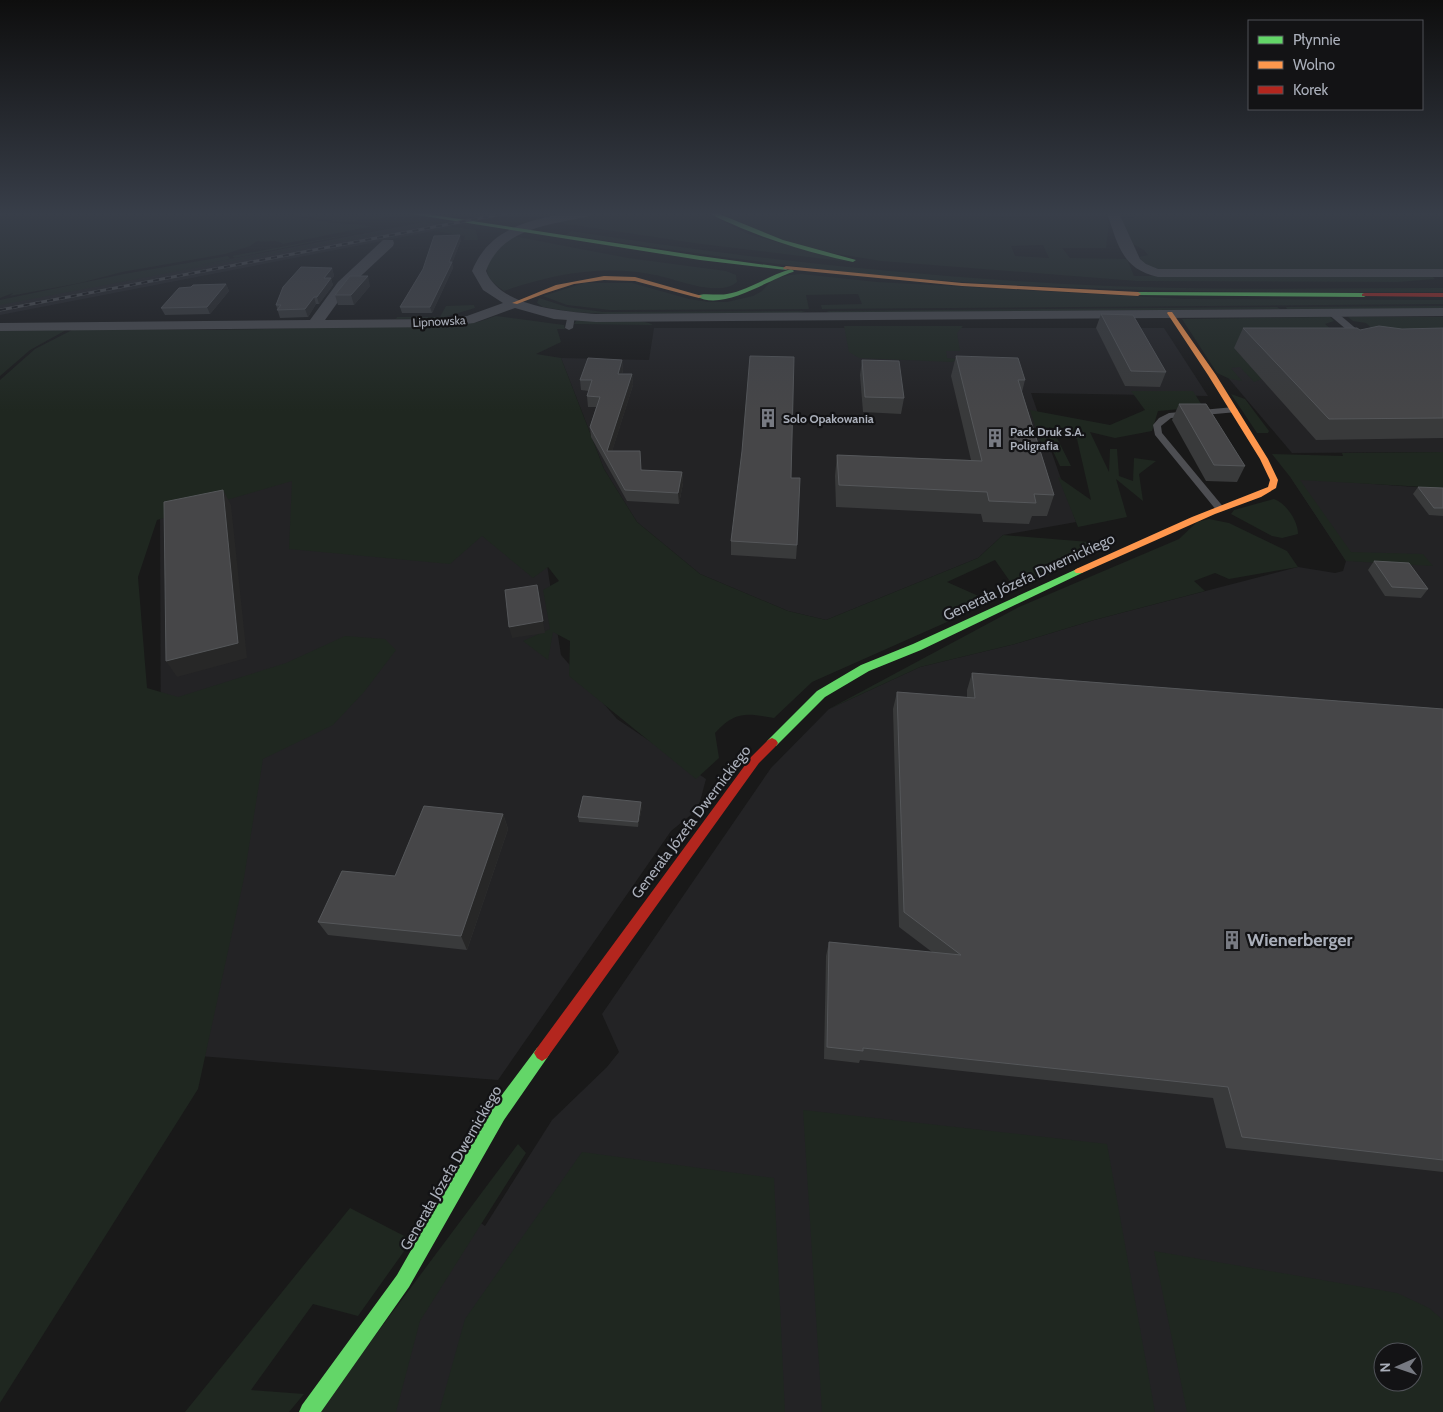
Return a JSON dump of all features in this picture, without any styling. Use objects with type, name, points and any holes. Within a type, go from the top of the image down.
[{"type":"main road","points":[[515,303],[558,285],[591,279]]},
{"type":"main road","points":[[616,279],[641,280],[713,298],[746,293],[768,279]]},
{"type":"main road","points":[[752,279],[756,285]]},
{"type":"main road","points":[[886,279],[952,285],[1156,296],[1443,295]]},
{"type":"main road","points":[[1032,279],[1147,284],[1443,285]]},
{"type":"main road","name":"Generała Józefa Dwernickiego","points":[[309,1412],[404,1281],[498,1114],[755,760],[821,694],[865,668],[917,647],[1137,544],[1266,493],[1274,485],[1274,480],[1264,459],[1170,313]]},
{"type":"street","points":[[314,324],[351,279]]},
{"type":"street","points":[[482,279],[484,284],[496,294],[515,303],[570,322],[606,318],[1443,312]]},
{"type":"street","name":"Lipnowska","points":[[0,327],[456,322],[482,316],[515,303]]},
{"type":"lane","points":[[1331,312],[1365,340]]},
{"type":"lane","points":[[1220,510],[1158,433],[1157,426],[1162,420],[1170,416],[1234,410]]},
{"type":"shaded area","points":[[0,279],[96,279],[10,296],[13,293],[0,298]]},
{"type":"shaded area","points":[[101,279],[138,279],[0,305],[0,300]]},
{"type":"shaded area","points":[[126,279],[186,279],[0,315],[0,303]]},
{"type":"shaded area","points":[[491,279],[545,279],[504,291]]},
{"type":"shaded area","points":[[670,279],[737,279],[737,282],[719,288],[697,286]]},
{"type":"shaded area","points":[[773,279],[847,279],[1185,299],[1443,300],[1443,304],[822,309],[821,305],[862,304],[858,294],[806,295],[809,309],[610,310],[567,305],[543,296],[584,283],[632,283],[689,299],[727,302],[753,296],[762,291]]},
{"type":"shaded area","points":[[920,279],[986,279],[1160,288],[1443,288],[1443,292],[1175,291]]},
{"type":"shaded area","points":[[1110,279],[1435,279],[1398,282],[1137,281]]},
{"type":"shaded area","points":[[539,298],[567,307],[603,312],[806,311],[798,313],[607,314],[574,312],[543,307],[537,303]]},
{"type":"shaded area","points":[[474,305],[475,308],[441,318],[396,319],[397,317],[440,317],[446,306]]},
{"type":"shaded area","points":[[1443,306],[1443,309],[1287,309],[1286,307]]},
{"type":"shaded area","points":[[1277,307],[1280,309],[831,313],[826,311]]},
{"type":"shaded area","points":[[496,316],[564,325],[565,329],[557,329],[561,342],[536,354],[561,358],[604,469],[637,522],[700,574],[788,611],[826,620],[978,558],[1003,535],[1114,544],[1016,590],[995,560],[947,582],[992,602],[812,682],[774,718],[756,715],[735,717],[715,733],[719,758],[696,779],[569,676],[570,641],[553,632],[548,660],[523,641],[550,629],[543,590],[559,581],[548,567],[533,578],[482,536],[450,564],[289,549],[292,481],[157,520],[138,577],[147,688],[178,697],[286,663],[345,636],[385,639],[396,650],[364,692],[333,725],[263,759],[244,878],[198,1089],[0,1403],[0,380],[35,349],[74,329],[214,330],[458,325],[478,322]]},
{"type":"shaded area","points":[[1330,317],[1334,321],[1325,324],[1344,340],[1234,348],[1262,379],[1254,382],[1240,367],[1231,368],[1242,381],[1230,379],[1217,373],[1182,319]]},
{"type":"shaded area","points":[[1348,317],[1443,317],[1443,347],[1384,339],[1366,323],[1353,321]]},
{"type":"shaded area","points":[[628,320],[647,322],[653,325],[574,324],[576,321]]},
{"type":"shaded area","points":[[844,326],[963,326],[957,333],[960,351],[946,351],[947,358],[960,359],[952,362],[859,358],[849,352]]},
{"type":"shaded area","points":[[654,328],[1164,328],[1208,396],[1031,393],[1076,522],[1003,535],[978,558],[826,620],[788,611],[700,574],[637,522],[604,469],[561,358],[649,360]]},
{"type":"shaded area","points":[[68,329],[30,350],[0,376],[0,331]]},
{"type":"shaded area","points":[[1443,344],[1443,452],[1292,453],[1202,347]]},
{"type":"shaded area","points":[[1131,391],[1193,391],[1203,407],[1158,411],[1152,431],[1115,438],[1090,432],[1109,472],[1110,449],[1117,449],[1119,476],[1133,481],[1134,458],[1156,461],[1139,474],[1143,501],[1116,479],[1127,517],[1078,527],[1058,477],[1091,500],[1077,439],[1052,428],[1071,466],[1060,466],[1051,447],[1040,441],[1030,410],[1110,425],[1145,410]]},
{"type":"shaded area","points":[[1231,394],[1245,399],[1269,431],[1268,433],[1257,433]]},
{"type":"shaded area","points":[[523,410],[561,655],[617,719],[706,779],[698,809],[671,831],[498,1080],[162,1053],[160,515]]},
{"type":"shaded area","points":[[1443,452],[1443,488],[1300,480],[1351,552],[1423,554],[1433,566],[1346,561],[1291,478],[1272,454],[1343,456],[1342,453]]},
{"type":"shaded area","name":"Wienerberger","points":[[1291,478],[1443,489],[1443,1412],[337,1412],[475,1219],[485,1226],[552,1120],[607,1067],[619,1052],[602,1014],[771,768],[829,709],[920,667],[1015,644],[1094,620],[1298,567],[1335,573],[1343,571],[1346,561]]},
{"type":"shaded area","points":[[1274,499],[1283,504],[1290,513],[1296,524],[1298,534],[1282,538],[1272,536],[1231,514],[1234,510]]},
{"type":"shaded area","points":[[1209,519],[1229,523],[1287,551],[1298,567],[1229,579],[1215,573],[1194,581],[1205,591],[1094,620],[1015,644],[920,667],[829,709],[1019,607],[1179,539],[1197,522]]},
{"type":"shaded area","points":[[803,1110],[1107,1144],[1155,1412],[822,1412]]},
{"type":"shaded area","points":[[518,1144],[526,1153],[420,1321],[396,1412],[318,1412]]},
{"type":"shaded area","points":[[582,1152],[774,1178],[785,1412],[439,1412],[465,1319]]},
{"type":"shaded area","points":[[350,1208],[412,1240],[358,1316],[313,1304],[251,1390],[304,1394],[289,1412],[185,1412]]},
{"type":"shaded area","points":[[1154,1251],[1397,1293],[1429,1308],[1443,1320],[1443,1412],[1187,1412]]},
{"type":"building","points":[[290,279],[330,279],[305,309],[277,310],[281,305],[276,305],[283,287]]},
{"type":"building","points":[[348,279],[365,279],[351,295],[335,295]]},
{"type":"building","points":[[417,279],[444,279],[430,307],[400,307]]},
{"type":"building","points":[[226,284],[207,307],[161,308],[179,288],[191,287],[193,285]]},
{"type":"building","points":[[1101,314],[1133,315],[1166,372],[1131,371]]},
{"type":"building","points":[[1379,326],[1402,329],[1443,328],[1443,418],[1329,419],[1243,328],[1357,328],[1360,330]]},
{"type":"building","points":[[750,356],[794,357],[791,478],[800,478],[797,545],[731,541],[742,451]]},
{"type":"building","points":[[956,356],[1018,358],[1025,380],[1018,380],[1054,495],[1034,494],[1036,503],[989,501],[987,492],[839,485],[837,455],[982,461]]},
{"type":"building","points":[[588,358],[622,360],[618,374],[632,374],[607,451],[640,451],[641,470],[682,472],[678,493],[625,490],[590,427],[600,397],[587,396],[592,380],[580,380]]},
{"type":"building","points":[[862,360],[899,361],[904,398],[865,397]]},
{"type":"building","points":[[1179,404],[1206,404],[1245,466],[1214,465]]},
{"type":"building","points":[[1418,487],[1443,488],[1443,508],[1434,508]]},
{"type":"building","points":[[223,490],[238,643],[166,661],[164,502]]},
{"type":"building","points":[[1374,561],[1409,563],[1428,589],[1392,587]]},
{"type":"building","points":[[537,585],[543,621],[509,627],[505,590]]},
{"type":"building","name":"Wienerberger","points":[[972,673],[1443,709],[1443,1160],[1242,1137],[1228,1087],[863,1048],[863,1051],[827,1047],[829,942],[961,955],[904,912],[897,692],[975,698]]},
{"type":"building","points":[[583,796],[641,802],[638,822],[578,817]]},
{"type":"building","points":[[424,806],[503,814],[461,936],[318,922],[342,871],[395,876]]},
{"type":"railway","points":[[0,310],[163,279]]},
{"type":"traffic: fast","points":[[699,296],[726,297],[747,290],[769,279]]},
{"type":"traffic: fast","points":[[1138,294],[1364,295]]},
{"type":"traffic: fast","points":[[772,743],[821,694],[865,668],[917,647],[1079,571]]},
{"type":"traffic: fast","points":[[309,1412],[403,1281],[498,1114],[542,1053]]},
{"type":"traffic: slow","points":[[515,303],[559,286],[591,279]]},
{"type":"traffic: slow","points":[[633,279],[699,296]]},
{"type":"traffic: slow","points":[[898,279],[1050,290],[1138,294]]},
{"type":"traffic: slow","points":[[1079,571],[1195,519],[1272,488],[1274,480],[1264,459],[1212,375],[1170,313]]},
{"type":"traffic: jam","points":[[1364,295],[1443,295]]},
{"type":"traffic: jam","points":[[542,1053],[755,760],[772,743]]},
{"type":"place","name":"Solo Opakowania","points":[[768,418]]},
{"type":"place","name":"Pack Druk S.A. Poligrafia","points":[[995,438]]},
{"type":"place","name":"Wienerberger","points":[[1232,940]]}]
